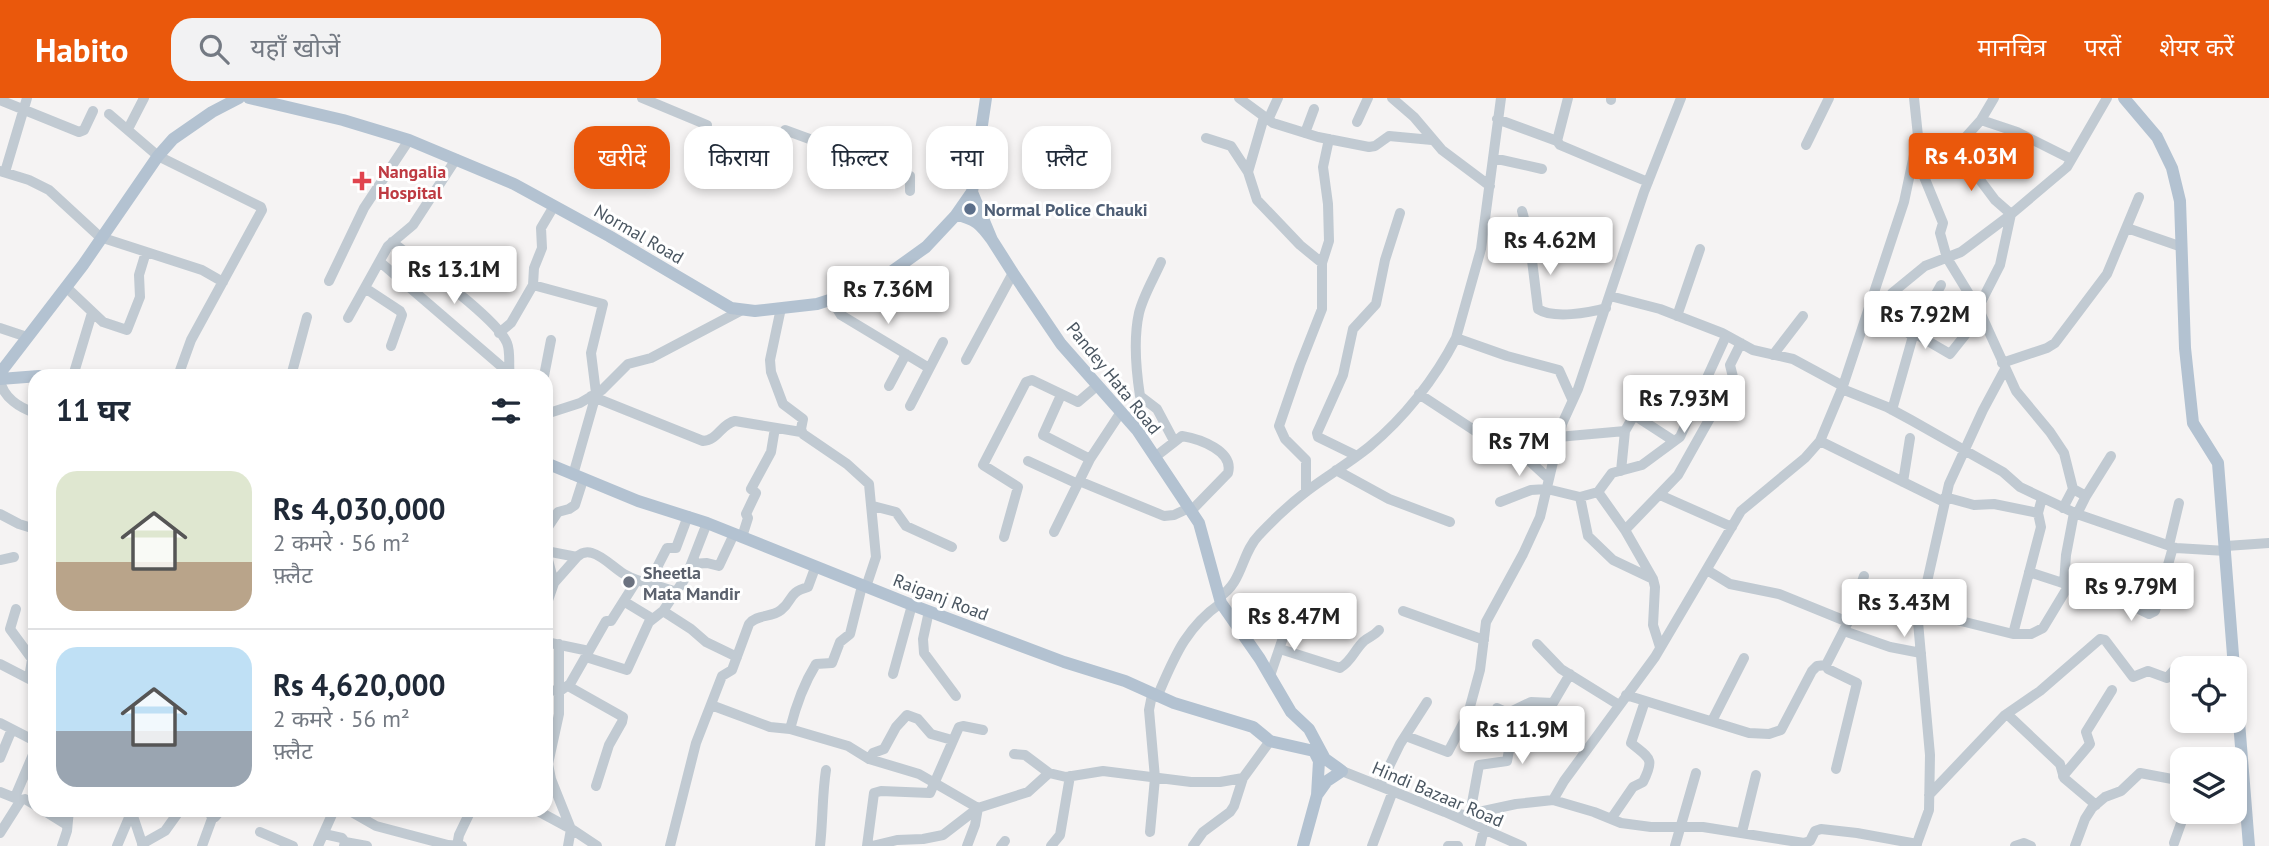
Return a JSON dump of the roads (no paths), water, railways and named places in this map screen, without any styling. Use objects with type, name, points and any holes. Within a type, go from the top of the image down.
[{"type":"main road","points":[[0,373],[66,288],[158,156],[183,132],[239,98]]},
{"type":"main road","name":"Normal Road","points":[[249,98],[343,120],[409,140],[456,159],[514,184],[731,308],[742,310],[817,304],[870,287],[926,247],[956,215],[972,192]]},
{"type":"main road","points":[[986,98],[972,192],[992,240]]},
{"type":"main road","points":[[2124,98],[2157,137],[2172,168],[2180,201],[2185,348],[2193,423],[2218,463],[2234,656]]},
{"type":"main road","points":[[956,215],[979,223],[992,240]]},
{"type":"main road","name":"Pandey Hata Road","points":[[992,240],[1061,344],[1138,430],[1199,523],[1220,600],[1291,712],[1309,729],[1321,759]]},
{"type":"main road","points":[[0,380],[28,377]]},
{"type":"main road","name":"Raiganj Road","points":[[553,466],[638,501],[707,523],[912,605],[1064,662],[1125,681],[1154,696],[1253,727],[1270,741],[1314,751],[1321,759]]},
{"type":"main road","points":[[1303,846],[1317,795],[1321,759],[1342,771],[1327,781],[1317,795]]},
{"type":"main road","points":[[2244,824],[2249,846]]},
{"type":"street","points":[[128,129],[144,98]]},
{"type":"street","points":[[642,98],[707,125]]},
{"type":"street","points":[[1239,98],[1266,118],[1329,139],[1369,147],[1389,136],[1432,140]]},
{"type":"street","points":[[1248,172],[1266,118],[1278,98]]},
{"type":"street","points":[[1357,122],[1368,98]]},
{"type":"street","points":[[1392,98],[1414,117],[1452,159],[1490,186]]},
{"type":"street","points":[[1150,832],[1155,778],[1149,710],[1190,631],[1233,586],[1255,539],[1306,492],[1357,456],[1404,414],[1456,338],[1481,249],[1501,98]]},
{"type":"street","points":[[1557,141],[1569,98]]},
{"type":"street","points":[[1406,736],[1444,753],[1451,750],[1468,713],[1480,670],[1486,622],[1540,517],[1558,437],[1606,308],[1648,182],[1681,98]]},
{"type":"street","points":[[1806,145],[1829,98]]},
{"type":"street","points":[[1553,800],[1660,647],[1741,511],[1805,458],[1820,441],[1843,388],[1915,169],[1918,136],[1914,98]]},
{"type":"street","points":[[1915,169],[1949,152],[1981,120],[1994,98]]},
{"type":"street","points":[[1892,293],[1925,267],[1962,252],[2067,167],[2107,98]]},
{"type":"street","points":[[0,100],[25,103],[79,132],[84,130],[93,111]]},
{"type":"street","points":[[25,103],[3,172],[49,190],[100,237],[202,270],[223,282]]},
{"type":"street","points":[[1305,133],[1314,109]]},
{"type":"street","points":[[109,114],[158,156],[261,206],[261,213],[191,340],[181,369]]},
{"type":"street","points":[[1497,119],[1557,141],[1559,145],[1648,182]]},
{"type":"street","points":[[1981,120],[2017,132],[2071,159]]},
{"type":"street","points":[[793,133],[910,176],[910,191]]},
{"type":"street","points":[[1206,138],[1231,146],[1248,172],[1257,200],[1300,245],[1322,263]]},
{"type":"street","points":[[1306,492],[1306,460],[1286,439],[1279,426],[1322,309],[1322,263],[1329,241],[1323,167],[1329,139]]},
{"type":"street","points":[[329,281],[364,208],[409,140]]},
{"type":"street","points":[[1949,152],[1977,176],[2011,214]]},
{"type":"street","points":[[1493,158],[1542,169]]},
{"type":"street","points":[[348,318],[391,242],[413,225],[456,159]]},
{"type":"street","points":[[1915,169],[1943,223],[1940,233],[1947,258],[1980,312],[2016,391],[2064,453],[2073,489],[2063,508]]},
{"type":"street","points":[[1445,812],[1470,814],[1516,804],[1553,800],[1621,823],[1651,827],[1682,826],[1742,832],[1804,843],[1810,841],[1815,831],[1821,829],[1916,845],[1929,810],[1930,755],[1918,622],[1944,500],[2004,366],[2055,343],[2104,278],[2140,197]]},
{"type":"street","points":[[499,333],[511,323],[533,285],[534,268],[542,248],[541,228],[554,206]]},
{"type":"street","points":[[1522,211],[1529,236],[1538,309],[1545,313],[1587,314],[1606,308]]},
{"type":"street","points":[[1357,456],[1318,438],[1317,433],[1343,375],[1353,329],[1376,304],[1385,260],[1400,213]]},
{"type":"street","points":[[1870,308],[1950,354],[1980,312],[2000,265],[2011,214]]},
{"type":"street","points":[[2127,228],[2182,247]]},
{"type":"street","points":[[391,242],[484,316],[507,342],[509,369]]},
{"type":"street","points":[[1676,316],[1700,249]]},
{"type":"street","points":[[66,288],[103,322],[127,330],[140,297],[139,275],[146,252]]},
{"type":"street","points":[[380,262],[502,369]]},
{"type":"street","points":[[1161,262],[1139,312],[1135,348],[1140,397],[1157,409],[1174,441]]},
{"type":"street","points":[[966,360],[1013,273]]},
{"type":"street","points":[[533,285],[603,304],[590,353],[594,396],[575,505],[560,510],[553,520]]},
{"type":"street","points":[[1892,410],[1914,335],[1941,285]]},
{"type":"street","points":[[365,288],[402,315],[391,346]]},
{"type":"street","points":[[1610,296],[1676,316],[1753,350],[1793,359],[1843,388],[1892,410],[1965,449],[2003,472],[2020,487],[2076,514],[2171,546],[2226,548],[2269,543]]},
{"type":"street","points":[[831,299],[841,316],[929,368]]},
{"type":"street","points":[[781,308],[770,360],[771,372],[783,404],[803,419],[801,432]]},
{"type":"street","points":[[553,412],[594,396],[628,364],[651,358],[742,310]]},
{"type":"street","points":[[75,369],[92,313]]},
{"type":"street","points":[[1773,355],[1803,316]]},
{"type":"street","points":[[293,369],[307,317]]},
{"type":"street","points":[[0,328],[27,337]]},
{"type":"street","points":[[1419,394],[1486,438],[1522,454],[1547,484],[1580,497],[1598,492],[1612,473],[1642,465],[1680,437],[1726,336]]},
{"type":"street","points":[[1456,338],[1556,369],[1561,372],[1572,399]]},
{"type":"street","points":[[545,369],[551,340]]},
{"type":"street","points":[[910,406],[943,342]]},
{"type":"street","points":[[1625,530],[1660,495],[1685,464],[1733,377],[1731,362],[1741,343]]},
{"type":"street","points":[[889,386],[906,354]]},
{"type":"street","points":[[0,380],[2,388],[13,401],[28,409]]},
{"type":"street","points":[[1004,537],[1018,487],[985,467],[984,463],[1026,382],[1032,380],[1078,402],[1098,385]]},
{"type":"street","points":[[1061,395],[1043,435],[1090,459]]},
{"type":"street","points":[[594,396],[703,441],[715,438],[731,421],[801,432],[847,464],[869,484],[876,557],[850,634],[840,642],[832,663],[816,664],[811,671],[796,701],[790,729]]},
{"type":"street","points":[[1054,533],[1090,459],[1121,412]]},
{"type":"street","points":[[1621,471],[1625,431],[1634,415],[1674,442]]},
{"type":"street","points":[[648,585],[667,548],[676,548],[693,560],[719,566],[748,518],[746,514],[756,493],[751,489],[771,452],[775,428]]},
{"type":"street","points":[[1558,437],[1625,431]]},
{"type":"street","points":[[1028,461],[1164,516],[1190,509],[1228,473],[1230,467],[1223,453],[1186,436],[1174,441],[1156,457]]},
{"type":"street","points":[[1903,482],[1910,438]]},
{"type":"street","points":[[1820,441],[1944,500],[1974,505],[1998,505],[2038,513]]},
{"type":"street","points":[[1921,611],[2013,634],[2031,634],[2043,628],[2067,585],[2066,555],[2076,514],[2111,456]]},
{"type":"street","points":[[1336,470],[1378,494],[1450,522]]},
{"type":"street","points":[[1500,502],[1547,484]]},
{"type":"street","points":[[2073,489],[2086,496]]},
{"type":"street","points":[[1598,492],[1625,530],[1653,579],[1653,625],[1660,647]]},
{"type":"street","points":[[1660,495],[1732,527]]},
{"type":"street","points":[[1580,497],[1588,536],[1613,559],[1653,579]]},
{"type":"street","points":[[2013,634],[2041,527],[2038,513],[2042,498]]},
{"type":"street","points":[[2029,572],[2067,585],[2104,592],[2153,614],[2179,503]]},
{"type":"street","points":[[873,506],[896,512],[905,526],[952,547]]},
{"type":"street","points":[[0,514],[28,526]]},
{"type":"street","points":[[676,548],[688,516]]},
{"type":"street","points":[[553,643],[627,670],[649,622],[663,611],[686,577],[707,523]]},
{"type":"street","points":[[553,553],[576,557]]},
{"type":"street","points":[[553,586],[576,557],[581,553],[591,553],[637,580],[676,592]]},
{"type":"street","points":[[0,560],[14,557]]},
{"type":"street","points":[[670,846],[696,743],[722,676],[732,670],[751,621],[781,611],[797,589],[807,587],[815,568]]},
{"type":"street","points":[[1707,570],[1730,584],[1779,593],[1890,647],[1921,653]]},
{"type":"street","points":[[1826,665],[1846,627],[1864,576]]},
{"type":"street","points":[[553,579],[554,583]]},
{"type":"street","points":[[564,688],[588,654],[606,621],[611,621],[637,580]]},
{"type":"street","points":[[625,601],[653,619]]},
{"type":"street","points":[[893,674],[912,605]]},
{"type":"street","points":[[16,609],[10,629],[28,654]]},
{"type":"street","points":[[663,611],[706,642],[737,657]]},
{"type":"street","points":[[929,611],[923,639],[924,653],[956,696]]},
{"type":"street","points":[[1403,611],[1484,640]]},
{"type":"street","points":[[1270,676],[1290,620]]},
{"type":"street","points":[[1280,649],[1340,668],[1354,656],[1364,640],[1379,630]]},
{"type":"street","points":[[1929,795],[2007,714],[2040,691],[2100,639],[2105,640],[2133,677],[2148,671],[2167,678],[2170,675]]},
{"type":"street","points":[[553,741],[564,688],[559,644]]},
{"type":"street","points":[[1537,645],[1557,666],[1619,705]]},
{"type":"street","points":[[1712,722],[1744,657]]},
{"type":"street","points":[[0,664],[28,678]]},
{"type":"street","points":[[1626,695],[1761,735],[1777,733],[1782,730],[1812,671],[1817,666],[1826,665]]},
{"type":"street","points":[[1826,665],[1828,669],[1857,683],[1836,769]]},
{"type":"street","points":[[1497,708],[1508,713],[1527,703],[1553,704],[1570,674]]},
{"type":"street","points":[[553,689],[564,688],[623,717],[609,745],[596,786]]},
{"type":"street","points":[[2063,776],[2091,744],[2086,732],[2112,690]]},
{"type":"street","points":[[1611,819],[1633,787],[1643,782],[1651,763],[1649,757],[1631,743],[1645,701]]},
{"type":"street","points":[[1380,785],[1427,702]]},
{"type":"street","points":[[1470,814],[1479,765],[1507,761],[1513,729],[1527,728],[1536,715],[1539,702]]},
{"type":"street","points":[[711,705],[771,727],[790,729],[848,746],[869,759],[906,769],[978,808]]},
{"type":"street","points":[[2007,714],[2060,764],[2063,776],[2096,805]]},
{"type":"street","points":[[869,759],[873,753],[884,749],[896,727],[907,715],[918,719],[931,734],[952,740]]},
{"type":"street","points":[[0,723],[28,737]]},
{"type":"street","points":[[867,846],[874,793],[881,790],[926,794],[931,791],[957,730],[963,726],[983,730]]},
{"type":"street","points":[[0,758],[12,729]]},
{"type":"street","points":[[1193,846],[1203,832],[1230,812],[1243,778],[1270,741]]},
{"type":"street","points":[[1014,754],[1025,755],[1049,773],[1070,776],[1103,772],[1220,782],[1243,778]]},
{"type":"street","points":[[820,846],[822,792],[826,770]]},
{"type":"street","points":[[0,833],[18,799],[28,771]]},
{"type":"street","name":"Hindi Bazaar Road","points":[[1342,771],[1522,846]]},
{"type":"street","points":[[872,846],[897,840],[943,835],[978,808],[1028,792],[1049,773]]},
{"type":"street","points":[[1675,846],[1696,773]]},
{"type":"street","points":[[2075,846],[2085,819],[2105,797],[2121,791],[2140,773],[2170,779]]},
{"type":"street","points":[[1742,832],[1756,775]]},
{"type":"street","points":[[1051,846],[1060,835],[1070,776]]},
{"type":"street","points":[[553,784],[571,829],[568,846]]},
{"type":"street","points":[[1373,846],[1393,791]]},
{"type":"street","points":[[0,792],[28,801]]},
{"type":"street","points":[[967,846],[978,808]]},
{"type":"street","points":[[54,817],[67,825]]},
{"type":"street","points":[[62,846],[68,817]]},
{"type":"street","points":[[117,846],[129,817]]},
{"type":"street","points":[[133,817],[142,845],[165,831],[175,817]]},
{"type":"street","points":[[202,846],[211,817]]},
{"type":"street","points":[[318,846],[329,817]]},
{"type":"street","points":[[360,817],[376,826],[439,845],[462,846]]},
{"type":"street","points":[[457,846],[468,817]]},
{"type":"street","points":[[549,817],[597,846]]},
{"type":"street","points":[[2174,843],[2181,824]]},
{"type":"street","points":[[1480,846],[1484,829]]},
{"type":"street","points":[[260,832],[293,846]]},
{"type":"street","points":[[324,834],[342,838],[344,844],[367,846]]},
{"type":"street","points":[[2015,846],[2024,843],[2031,846]]},
{"type":"street","points":[[1448,846],[1458,846]]},
{"type":"place","name":"Nangalia Hospital","points":[[362,181]]},
{"type":"place","name":"Normal Police Chauki","points":[[970,209]]},
{"type":"place","name":"Sheetla Mata Mandir","points":[[629,582]]}]
